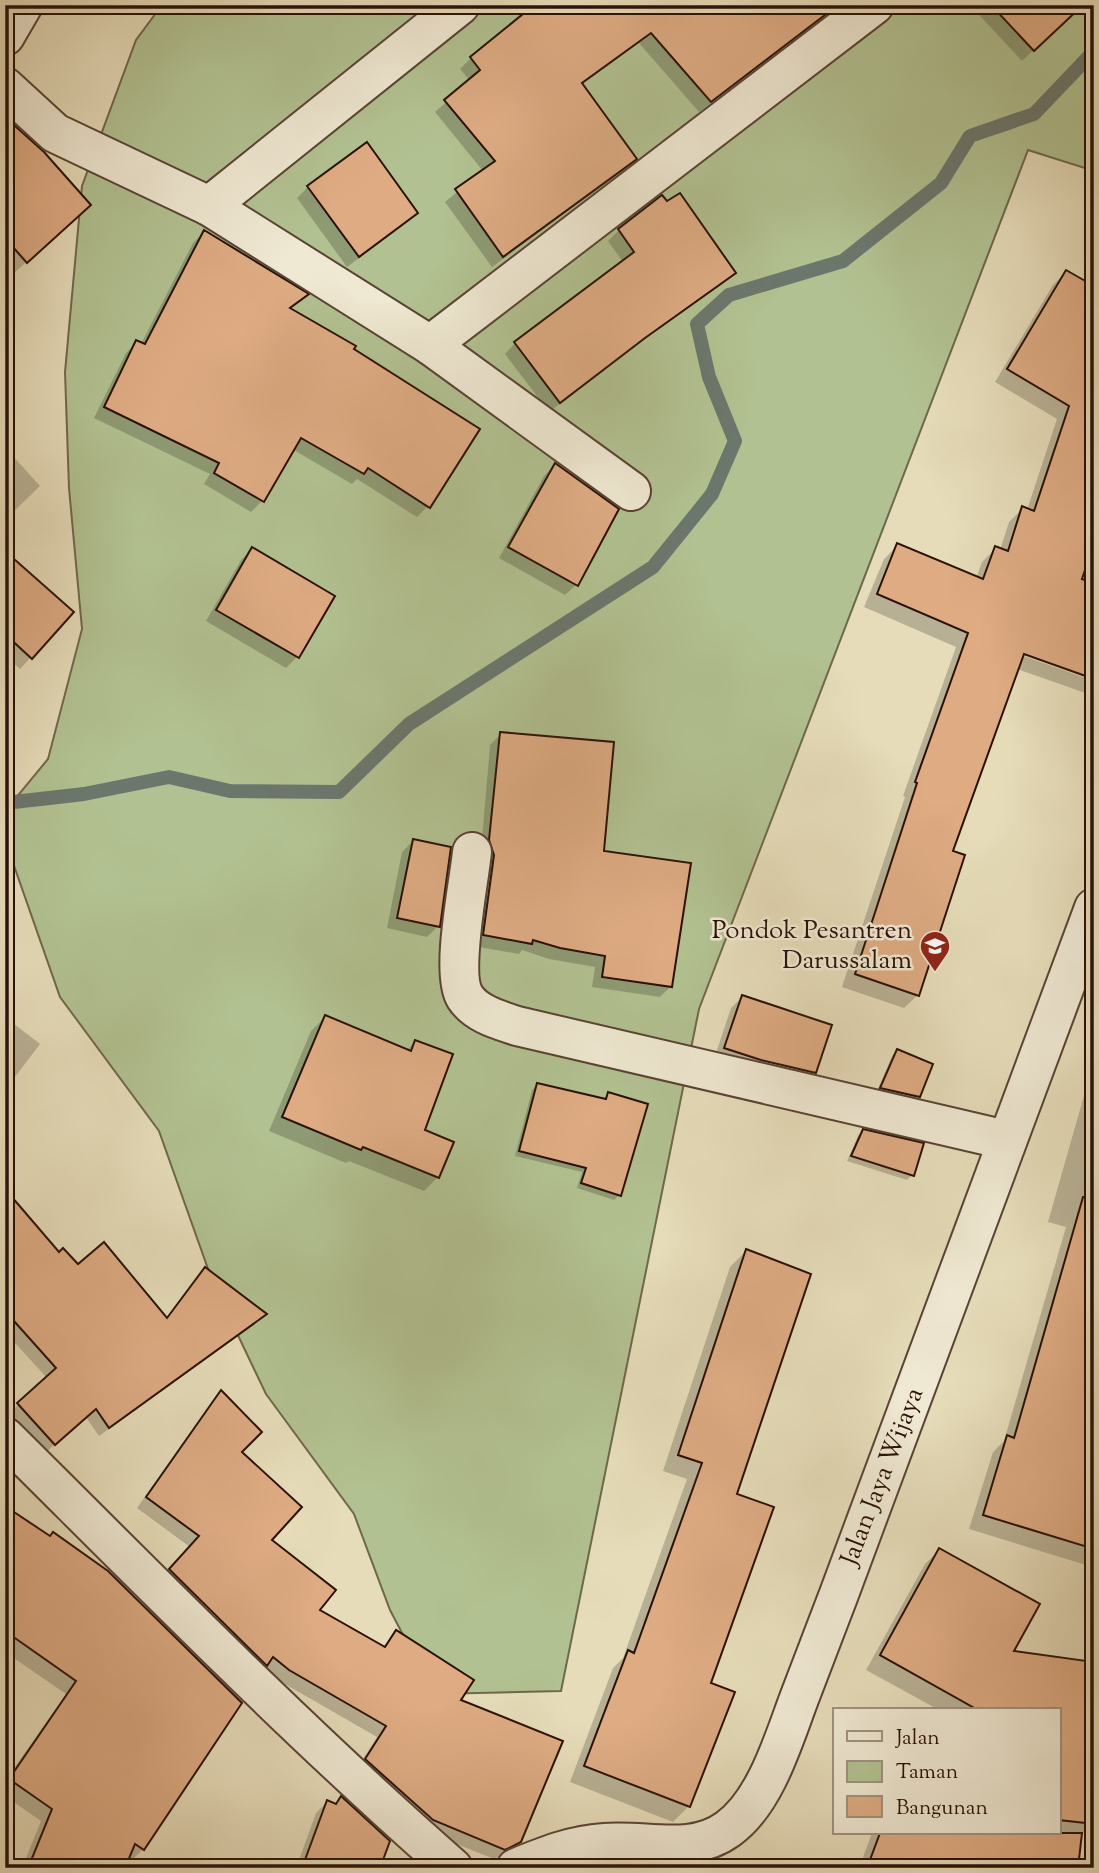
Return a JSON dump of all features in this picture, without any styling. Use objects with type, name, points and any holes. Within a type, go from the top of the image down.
[{"type":"street","points":[[5,36],[23,5]]},
{"type":"street","points":[[209,206],[460,5]]},
{"type":"street","points":[[430,345],[874,5]]},
{"type":"street","points":[[5,87],[55,133],[209,206],[430,345],[631,491]]},
{"type":"street","points":[[472,852],[458,968],[465,997],[487,1016],[530,1029],[1006,1140]]},
{"type":"street","name":"Jalan Jaya Wijaya","points":[[516,1868],[581,1845],[608,1842],[680,1846],[708,1840],[728,1829],[744,1814],[760,1792],[785,1736],[896,1444],[1006,1140],[1094,908]]},
{"type":"street","points":[[5,1437],[254,1683],[378,1802],[453,1868]]},
{"type":"green space","points":[[162,5],[1094,5],[1094,171],[1028,150],[699,1009],[561,1691],[434,1694],[390,1610],[354,1514],[266,1394],[213,1283],[159,1131],[60,997],[5,840],[5,811],[48,759],[82,629],[69,488],[65,372],[82,186],[136,40]]},
{"type":"building","points":[[534,5],[838,5],[711,102],[651,33],[582,83],[637,159],[503,257],[455,189],[495,161],[444,100],[480,70],[470,57]]},
{"type":"building","points":[[991,5],[1083,5],[1034,51]]},
{"type":"building","points":[[5,117],[44,152],[91,205],[27,263],[5,238]]},
{"type":"building","points":[[367,142],[418,213],[359,257],[307,186]]},
{"type":"building","points":[[680,193],[736,273],[560,403],[514,342],[634,252],[618,229],[662,195],[667,201]]},
{"type":"building","points":[[204,230],[309,294],[290,308],[356,346],[354,349],[480,429],[430,508],[368,468],[364,474],[301,438],[264,502],[214,473],[219,463],[104,407],[136,340],[145,344]]},
{"type":"building","points":[[1066,270],[1094,286],[1094,543],[1082,579],[1094,583],[1094,679],[1024,654],[953,851],[965,855],[919,996],[855,974],[917,783],[915,782],[968,633],[877,594],[897,543],[983,579],[995,546],[1008,551],[1022,506],[1034,511],[1069,406],[1007,369]]},
{"type":"building","points":[[555,463],[619,509],[578,586],[508,547]]},
{"type":"building","points":[[252,547],[335,596],[299,658],[216,610]]},
{"type":"building","points":[[5,551],[74,612],[32,659],[5,634]]},
{"type":"building","points":[[500,732],[614,742],[604,851],[691,863],[672,987],[602,977],[605,956],[533,940],[532,944],[483,935],[494,855],[489,840]]},
{"type":"building","points":[[413,839],[451,847],[440,927],[397,918]]},
{"type":"building","points":[[742,995],[832,1025],[816,1073],[724,1048]]},
{"type":"building","points":[[325,1015],[411,1051],[415,1040],[453,1054],[425,1130],[454,1142],[439,1178],[363,1147],[361,1150],[282,1117]]},
{"type":"building","points":[[897,1049],[933,1064],[920,1097],[880,1088]]},
{"type":"building","points":[[537,1083],[606,1099],[608,1092],[648,1104],[621,1196],[581,1183],[586,1168],[519,1151]]},
{"type":"building","points":[[863,1129],[924,1143],[914,1176],[851,1156]]},
{"type":"building","points":[[5,1189],[59,1252],[63,1248],[78,1264],[104,1242],[167,1318],[205,1267],[267,1314],[109,1428],[96,1409],[55,1445],[17,1403],[56,1368],[5,1311]]},
{"type":"building","points":[[1083,1197],[1094,1198],[1094,1549],[983,1515],[1007,1435],[1014,1438]]},
{"type":"building","points":[[746,1249],[811,1274],[737,1494],[774,1507],[711,1683],[735,1692],[690,1807],[584,1766],[628,1650],[634,1653],[702,1463],[678,1455]]},
{"type":"building","points":[[221,1390],[262,1432],[242,1452],[302,1507],[272,1540],[336,1590],[320,1610],[385,1647],[396,1630],[474,1680],[461,1700],[563,1741],[521,1842],[505,1850],[433,1820],[365,1759],[386,1726],[289,1670],[273,1657],[267,1666],[169,1569],[199,1536],[146,1497]]},
{"type":"building","points":[[5,1506],[50,1536],[53,1532],[108,1571],[242,1703],[144,1850],[135,1844],[125,1868],[28,1868],[52,1809],[9,1779],[76,1681],[5,1631]]},
{"type":"building","points":[[939,1548],[1040,1604],[1014,1651],[1094,1662],[1094,1824],[1060,1820],[1060,1708],[974,1708],[880,1655]]},
{"type":"building","points":[[341,1796],[390,1841],[380,1868],[302,1868],[327,1800],[336,1804]]},
{"type":"building","points":[[1082,1833],[1078,1868],[867,1868],[880,1834]]},
{"type":"waterway","points":[[5,803],[84,794],[169,777],[230,791],[339,792],[409,724],[653,567],[712,494],[735,441],[709,377],[697,324],[729,295],[843,261],[941,183],[970,136],[1034,114],[1094,51]]},
{"type":"place","name":"Pondok Pesantren Darussalam","points":[[935,973]]}]
